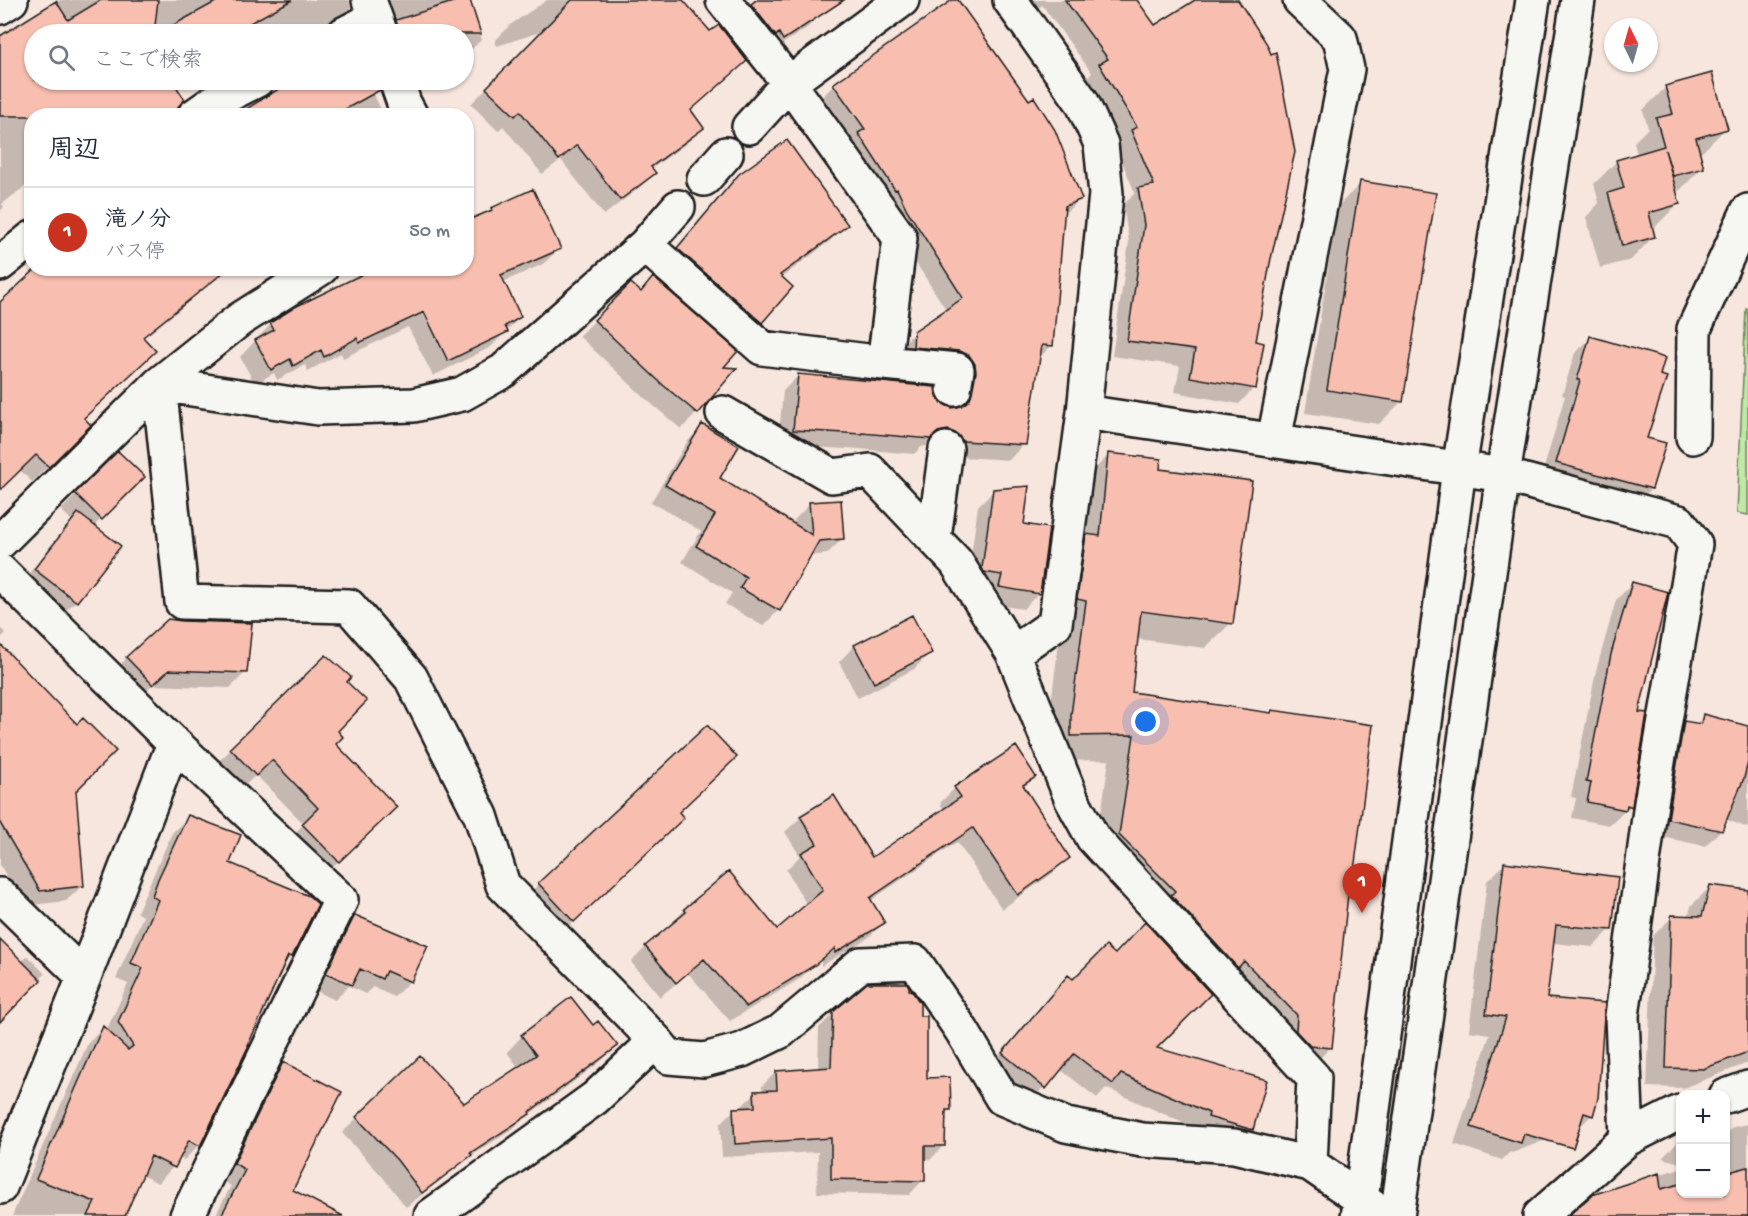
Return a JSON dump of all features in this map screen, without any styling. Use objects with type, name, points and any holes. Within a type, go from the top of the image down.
[{"type":"street","points":[[0,7],[10,0]]},
{"type":"street","points":[[723,0],[789,83],[900,238],[884,363]]},
{"type":"street","points":[[749,128],[789,83],[902,0]]},
{"type":"street","points":[[1010,0],[1082,102],[1101,144],[1106,194],[1084,412],[1054,624],[1013,653]]},
{"type":"street","points":[[1274,440],[1347,69],[1340,38],[1300,0]]},
{"type":"street","points":[[1368,1210],[1459,469],[1533,0]]},
{"type":"street","points":[[1397,1216],[1503,475],[1578,0]]},
{"type":"street","points":[[205,108],[237,90]]},
{"type":"street","points":[[399,90],[407,108]]},
{"type":"street","points":[[704,179],[726,154]]},
{"type":"street","points":[[159,384],[318,408],[414,405],[462,394],[503,370],[645,244],[678,207]]},
{"type":"street","points":[[1693,437],[1694,329],[1740,250],[1748,210]]},
{"type":"street","points":[[0,264],[24,244]]},
{"type":"street","points":[[645,244],[762,348],[957,370],[954,389]]},
{"type":"street","points":[[0,542],[159,384],[239,320],[308,276]]},
{"type":"street","points":[[159,384],[182,603],[349,606],[411,678],[481,816],[503,885],[669,1057],[704,1060],[742,1050],[781,1031],[861,964],[915,962],[962,1031],[1002,1098],[1066,1125],[1142,1140],[1234,1146],[1310,1164],[1368,1210]]},
{"type":"street","points":[[1084,412],[1503,475],[1679,522],[1695,544],[1651,804],[1622,1016],[1627,1139]]},
{"type":"street","points":[[723,413],[832,476],[870,471],[956,562],[1013,653],[1072,800],[1093,838],[1314,1078],[1310,1164]]},
{"type":"street","points":[[934,538],[946,449]]},
{"type":"street","points":[[0,571],[174,743],[341,900],[187,1216]]},
{"type":"street","points":[[0,1187],[174,743]]},
{"type":"street","points":[[0,895],[84,977]]},
{"type":"street","points":[[431,1216],[595,1098],[656,1041]]},
{"type":"street","points":[[1730,1094],[1748,1088]]},
{"type":"street","points":[[1540,1216],[1627,1139],[1676,1114]]},
{"type":"green space","points":[[1746,308],[1748,309],[1748,515],[1737,513]]},
{"type":"building","points":[[101,0],[158,0],[155,24],[24,24],[24,90],[178,90],[185,100],[177,108],[24,108],[24,116],[0,116],[0,36],[56,1],[68,20]]},
{"type":"building","points":[[219,0],[292,0],[248,24],[175,24]]},
{"type":"building","points":[[459,0],[470,0],[481,34],[474,34],[474,24],[397,24],[396,20]]},
{"type":"building","points":[[572,0],[683,0],[710,31],[719,25],[747,61],[691,110],[704,128],[651,167],[656,173],[620,200],[577,145],[559,160],[520,111],[515,116],[486,88]]},
{"type":"building","points":[[755,0],[844,0],[783,40],[779,33],[776,36],[751,4]]},
{"type":"building","points":[[952,0],[958,0],[1029,100],[1034,97],[1055,130],[1082,199],[1065,206],[1053,346],[1042,345],[1026,445],[963,441],[957,434],[948,430],[938,432],[931,439],[793,430],[798,374],[935,387],[936,395],[942,403],[952,408],[961,406],[969,400],[972,392],[976,372],[975,364],[969,355],[959,351],[913,347],[914,331],[963,298],[907,210],[897,189],[895,190],[858,133],[865,129],[833,84]]},
{"type":"building","points":[[1065,0],[1137,0],[1155,25],[1195,0],[1238,0],[1267,44],[1271,54],[1276,52],[1295,152],[1270,263],[1256,341],[1264,343],[1256,389],[1190,377],[1195,350],[1127,341],[1144,225],[1138,188],[1154,185],[1131,130],[1137,127],[1099,64],[1108,59]]},
{"type":"building","points":[[1712,73],[1728,129],[1696,138],[1704,168],[1673,176],[1665,150],[1680,204],[1649,213],[1655,237],[1622,246],[1608,193],[1624,188],[1616,160],[1664,146],[1656,118],[1673,114],[1665,86]]},
{"type":"building","points":[[277,90],[380,90],[347,108],[248,108]]},
{"type":"building","points":[[787,140],[848,225],[780,275],[793,287],[762,323],[677,248],[739,174]]},
{"type":"building","points":[[1360,181],[1436,193],[1403,402],[1327,390]]},
{"type":"building","points":[[533,189],[561,249],[501,275],[521,317],[505,326],[508,332],[448,361],[424,312],[359,343],[357,338],[324,357],[321,350],[293,366],[290,359],[271,370],[255,340],[274,330],[270,323],[295,307],[359,276],[474,276],[474,218],[492,210],[491,208]]},
{"type":"building","points":[[28,276],[219,276],[143,337],[156,351],[84,418],[91,425],[49,467],[36,455],[0,490],[0,302]]},
{"type":"building","points":[[653,277],[738,351],[724,367],[737,368],[698,414],[663,385],[594,320],[631,283],[641,292]]},
{"type":"building","points":[[1590,336],[1665,358],[1660,375],[1667,377],[1647,438],[1666,443],[1652,489],[1556,463]]},
{"type":"building","points":[[702,424],[739,446],[720,478],[812,535],[809,502],[841,500],[844,539],[819,541],[780,611],[740,588],[746,577],[696,546],[715,515],[665,485]]},
{"type":"building","points":[[118,451],[145,477],[102,520],[75,493]]},
{"type":"building","points":[[1108,453],[1161,459],[1160,469],[1252,481],[1233,624],[1141,611],[1132,692],[1271,713],[1272,710],[1373,725],[1351,894],[1348,894],[1332,1048],[1310,1046],[1296,1031],[1297,1015],[1244,961],[1238,968],[1171,895],[1175,891],[1119,835],[1134,735],[1071,736],[1071,715],[1086,601],[1077,599],[1086,534],[1100,536]]},
{"type":"building","points":[[1029,486],[1024,524],[1049,528],[1040,594],[999,587],[1002,575],[984,572],[982,568],[993,489]]},
{"type":"building","points":[[78,513],[121,546],[77,602],[34,569]]},
{"type":"building","points":[[1632,582],[1668,592],[1639,712],[1647,713],[1632,807],[1627,805],[1626,810],[1587,802],[1591,783],[1586,782],[1611,654]]},
{"type":"building","points":[[912,615],[932,653],[874,683],[854,645]]},
{"type":"building","points":[[168,619],[252,623],[247,673],[169,670],[153,685],[126,657]]},
{"type":"building","points":[[0,644],[77,724],[83,718],[116,751],[76,791],[84,886],[40,891],[0,823]]},
{"type":"building","points":[[326,655],[351,677],[347,682],[367,701],[338,731],[343,737],[336,744],[397,807],[339,862],[302,824],[318,808],[272,760],[256,776],[230,748]]},
{"type":"building","points":[[1703,714],[1748,726],[1748,762],[1744,778],[1722,831],[1668,819],[1684,721],[1701,724]]},
{"type":"building","points":[[707,725],[737,757],[679,812],[684,818],[574,922],[538,883]]},
{"type":"building","points":[[1016,746],[1036,777],[1023,785],[1070,858],[1018,895],[973,828],[870,898],[885,923],[835,953],[835,948],[815,965],[746,1007],[704,959],[676,983],[645,946],[686,912],[684,909],[729,871],[777,929],[823,890],[801,853],[817,844],[800,816],[834,795],[872,857],[961,797],[954,787]]},
{"type":"building","points":[[188,815],[241,835],[230,863],[309,896],[318,904],[292,957],[288,956],[249,1045],[200,1146],[189,1140],[175,1168],[151,1156],[125,1216],[88,1216],[95,1202],[36,1179],[103,1026],[128,1050],[133,1046],[118,1022],[143,968],[131,963],[158,900],[152,896],[158,879]]},
{"type":"building","points":[[1504,862],[1618,877],[1612,930],[1556,925],[1547,998],[1605,1003],[1598,1098],[1593,1116],[1584,1113],[1573,1148],[1524,1134],[1521,1143],[1471,1127],[1506,1017],[1486,1014]]},
{"type":"building","points":[[1710,885],[1748,890],[1748,1052],[1703,1069],[1666,1068],[1671,915],[1702,916]]},
{"type":"building","points":[[355,915],[428,946],[411,982],[386,971],[382,979],[360,969],[352,985],[326,973]]},
{"type":"building","points":[[1145,922],[1211,994],[1157,1048],[1267,1080],[1253,1130],[1208,1117],[1209,1113],[1121,1074],[1113,1084],[1074,1054],[1046,1089],[1002,1053],[1068,975],[1073,979],[1106,946],[1115,954]]},
{"type":"building","points":[[0,939],[41,980],[0,1022]]},
{"type":"building","points":[[867,983],[907,983],[909,990],[920,1003],[920,1016],[927,1016],[927,1078],[950,1077],[951,1110],[946,1110],[945,1146],[925,1146],[925,1181],[831,1179],[831,1138],[735,1144],[733,1108],[755,1107],[754,1091],[777,1090],[776,1071],[831,1067],[833,1012]]},
{"type":"building","points":[[571,997],[593,1025],[598,1021],[618,1046],[529,1112],[530,1114],[470,1153],[472,1155],[422,1193],[397,1160],[356,1117],[420,1056],[464,1103],[536,1055],[521,1035]]},
{"type":"building","points":[[283,1062],[342,1092],[293,1190],[343,1216],[221,1216],[245,1170],[234,1163]]},
{"type":"building","points":[[1748,1167],[1748,1216],[1568,1216],[1592,1195],[1659,1173],[1661,1189],[1676,1185],[1676,1198],[1730,1198],[1730,1172]]},
{"type":"place","name":"滝ノ分","points":[[1362,913]]}]
